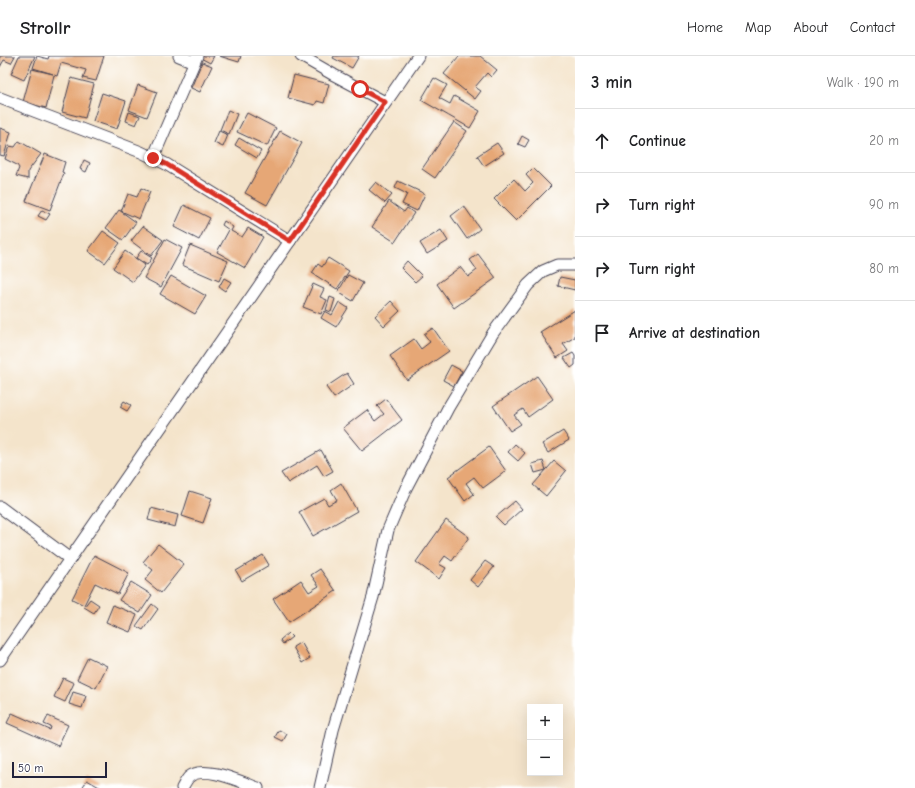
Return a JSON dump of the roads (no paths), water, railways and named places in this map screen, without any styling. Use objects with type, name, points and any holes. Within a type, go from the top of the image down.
[{"type":"street","points":[[153,158],[196,59],[179,56]]},
{"type":"street","points":[[301,56],[385,102]]},
{"type":"street","points":[[0,660],[418,56]]},
{"type":"street","points":[[0,98],[153,158],[172,168],[290,241]]},
{"type":"street","points":[[320,788],[333,730],[373,597],[388,530],[406,488],[448,408],[492,333],[528,286],[543,271],[557,265],[575,265]]},
{"type":"street","points":[[0,507],[70,559]]},
{"type":"street","points":[[182,788],[189,777],[201,773],[222,776],[258,788]]}]
